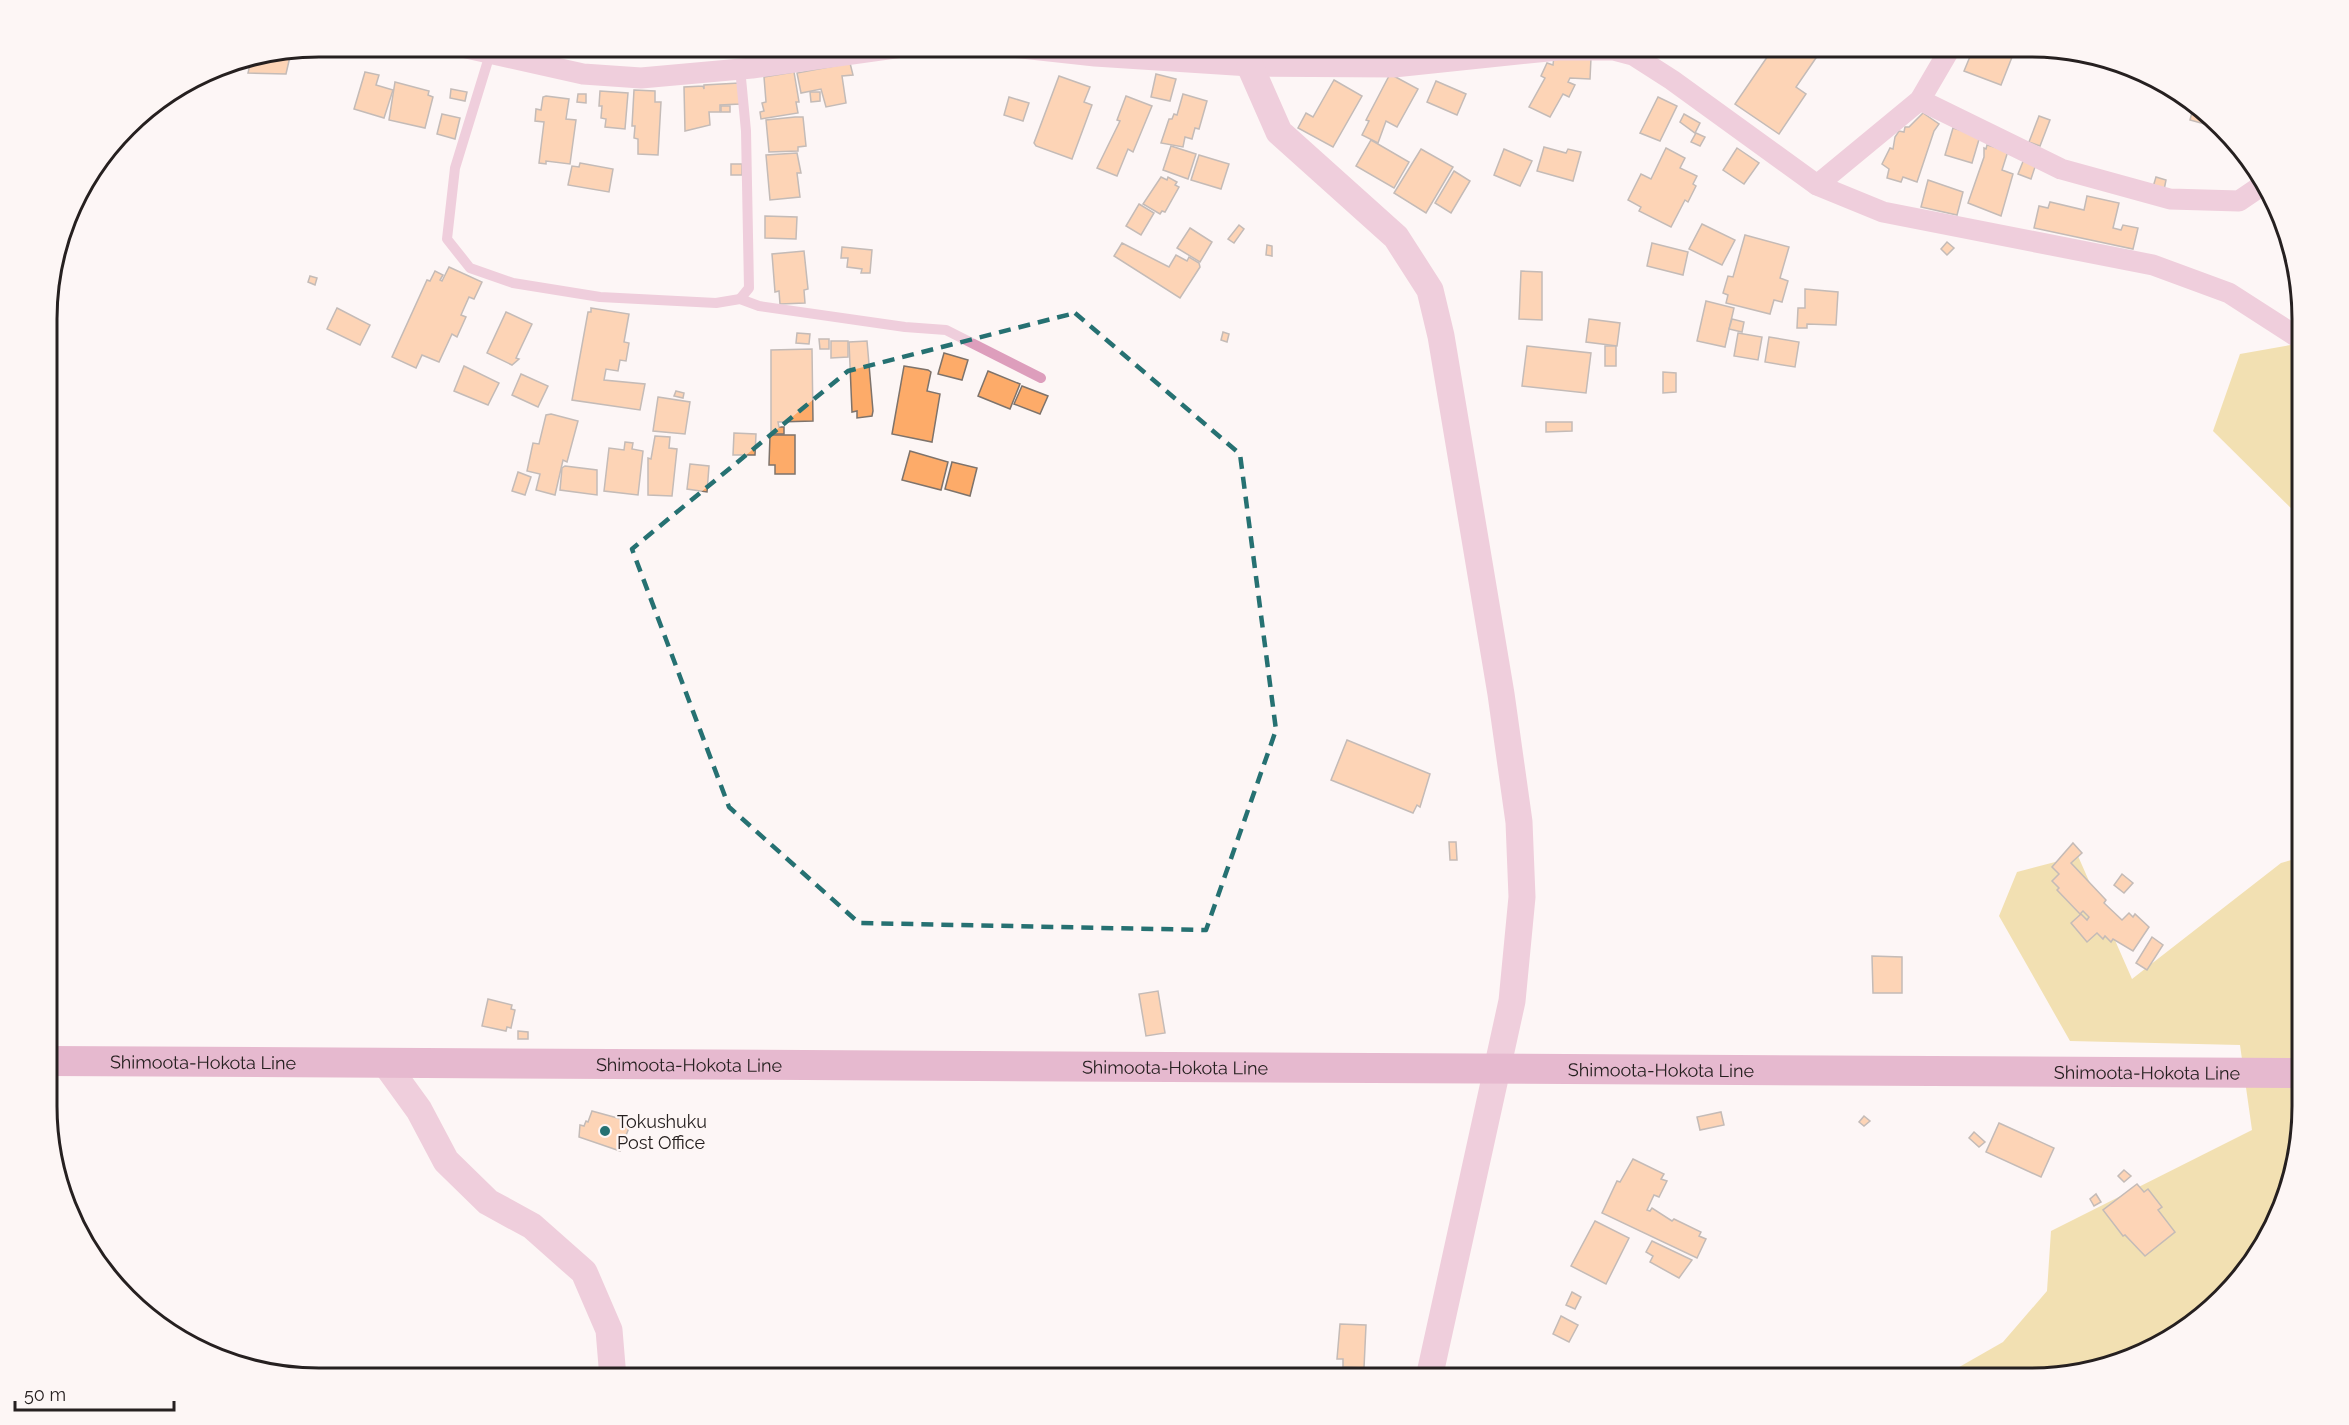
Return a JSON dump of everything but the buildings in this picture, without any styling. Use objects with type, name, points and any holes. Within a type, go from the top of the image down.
[{"type":"main road","name":"Shimoota-Hokota Line","points":[[57,1061],[2292,1073]]},
{"type":"street","points":[[504,57],[583,74],[641,78],[821,57]]},
{"type":"street","points":[[1110,57],[1250,66],[1394,67],[1490,57]]},
{"type":"street","points":[[1636,57],[1672,80],[1817,185],[1883,212],[2153,265],[2229,293],[2292,334]]},
{"type":"street","points":[[1817,185],[1920,100],[1945,57]]},
{"type":"street","points":[[1250,66],[1279,132],[1396,237],[1430,290],[1441,336],[1501,694],[1519,822],[1522,897],[1512,1001],[1431,1368]]},
{"type":"street","points":[[1920,100],[2061,169],[2170,199],[2239,201],[2257,189]]},
{"type":"street","points":[[386,1063],[419,1110],[446,1161],[488,1202],[532,1226],[584,1272],[609,1330],[612,1368]]},
{"type":"lane","points":[[489,57],[455,168],[447,239],[470,268],[513,283],[600,297],[716,303],[740,299],[759,306],[905,327],[946,330],[1041,378]]},
{"type":"lane","points":[[740,68],[746,131],[749,288],[740,299]]},
{"type":"highlighted area","points":[[1075,313],[1240,454],[1276,730],[1206,930],[859,923],[729,807],[632,549],[848,371]]},
{"type":"shaded area","points":[[2292,345],[2292,509],[2213,431],[2240,354]]},
{"type":"shaded area","points":[[2078,856],[2132,979],[2281,863],[2292,860],[2290,1140],[2278,1190],[2257,1237],[2227,1279],[2203,1303],[2175,1324],[2130,1348],[2081,1363],[2030,1368],[1958,1368],[2003,1342],[2047,1291],[2051,1231],[2252,1130],[2240,1045],[2070,1041],[1999,916],[2017,872]]},
{"type":"place","name":"Tokushuku Post Office","points":[[605,1131]]}]
